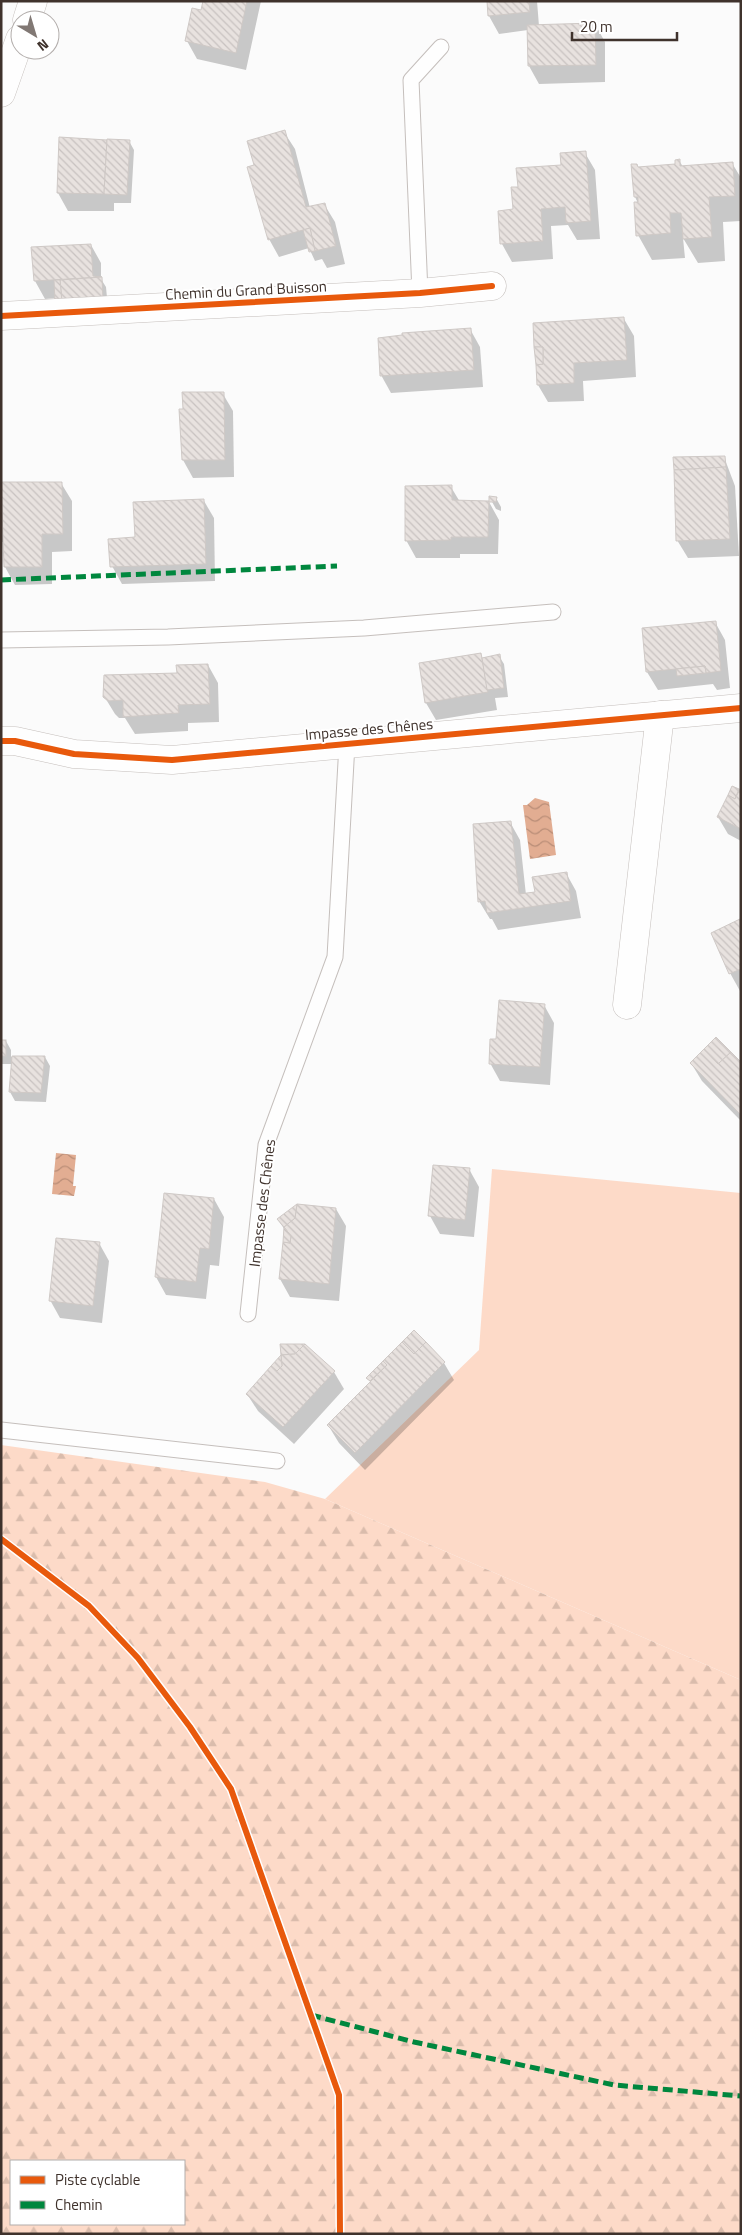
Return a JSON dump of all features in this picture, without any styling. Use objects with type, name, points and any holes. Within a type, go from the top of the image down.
[{"type":"street","points":[[1,93],[13,60]]},
{"type":"street","name":"Chemin du Grand Buisson","points":[[1,316],[420,293],[492,286]]},
{"type":"street","name":"Impasse des Chênes","points":[[1,741],[15,741],[74,754],[172,760],[741,708]]},
{"type":"street","points":[[627,1005],[660,715]]},
{"type":"lane","points":[[420,293],[412,80],[442,46]]},
{"type":"lane","points":[[1,640],[168,637],[364,628],[553,612]]},
{"type":"lane","name":"Impasse des Chênes","points":[[248,1314],[266,1145],[335,957],[347,744]]},
{"type":"lane","points":[[1,1430],[277,1461]]},
{"type":"green space","points":[[492,1169],[741,1193],[741,1680],[325,1499],[479,1350]]},
{"type":"green space","points":[[1,1445],[265,1482],[325,1499],[741,1680],[741,2234],[1,2234]]},
{"type":"water","points":[[535,798],[549,802],[556,855],[530,859],[523,805],[527,805]]},
{"type":"water","points":[[56,1153],[76,1155],[73,1186],[76,1186],[74,1196],[52,1194]]},
{"type":"building","points":[[203,1],[247,1],[236,53],[185,41],[192,8],[201,10]]},
{"type":"building","points":[[487,1],[529,1],[530,12],[488,16]]},
{"type":"building","points":[[595,23],[596,65],[528,66],[527,25]]},
{"type":"building","points":[[285,130],[306,207],[325,203],[336,246],[315,251],[310,228],[268,240],[247,167],[254,165],[247,141]]},
{"type":"building","points":[[59,137],[107,140],[104,194],[57,193]]},
{"type":"building","points":[[107,139],[130,140],[127,195],[104,194]]},
{"type":"building","points":[[586,151],[591,221],[566,223],[565,207],[541,209],[543,241],[500,244],[498,211],[513,209],[511,187],[518,187],[516,168],[561,165],[560,153]]},
{"type":"building","points":[[680,159],[680,166],[733,162],[735,196],[709,197],[712,237],[683,239],[681,213],[670,213],[671,233],[636,236],[634,202],[638,202],[638,197],[634,197],[631,164],[637,164],[638,167],[675,164],[675,160]]},
{"type":"building","points":[[310,228],[315,251],[309,252],[303,230]]},
{"type":"building","points":[[91,244],[93,276],[102,277],[34,281],[31,247]]},
{"type":"building","points":[[102,277],[103,300],[62,302],[60,280]]},
{"type":"building","points":[[54,280],[60,280],[62,302],[55,303]]},
{"type":"building","points":[[624,317],[627,360],[574,363],[574,383],[537,385],[536,365],[543,364],[543,347],[534,347],[533,323]]},
{"type":"building","points":[[471,328],[474,370],[380,376],[378,338],[402,335],[402,333]]},
{"type":"building","points":[[534,347],[543,347],[543,364],[536,365]]},
{"type":"building","points":[[182,392],[224,392],[225,460],[182,460],[179,409],[183,409]]},
{"type":"building","points":[[725,456],[726,467],[674,470],[673,457]]},
{"type":"building","points":[[726,467],[730,539],[676,541],[674,470]]},
{"type":"building","points":[[1,482],[62,482],[63,534],[42,534],[42,567],[4,567]]},
{"type":"building","points":[[452,485],[452,500],[489,501],[488,537],[451,537],[451,540],[405,541],[405,486]]},
{"type":"building","points":[[489,496],[497,497],[496,502],[489,502]]},
{"type":"building","points":[[204,499],[206,564],[110,567],[108,539],[135,537],[133,502]]},
{"type":"building","points":[[716,621],[721,671],[706,673],[705,666],[646,672],[642,628]]},
{"type":"building","points":[[481,653],[488,692],[425,703],[419,663]]},
{"type":"building","points":[[500,654],[504,688],[487,690],[482,658]]},
{"type":"building","points":[[208,664],[210,704],[178,705],[179,713],[123,717],[123,700],[108,701],[103,697],[104,675],[177,673],[176,665]]},
{"type":"building","points":[[705,666],[706,673],[677,676],[676,669]]},
{"type":"building","points":[[732,786],[739,789],[735,799],[728,795]]},
{"type":"building","points":[[741,787],[741,829],[717,817],[728,795],[735,799]]},
{"type":"building","points":[[511,821],[519,894],[535,892],[532,877],[567,872],[571,901],[487,913],[485,901],[478,902],[473,824]]},
{"type":"building","points":[[740,919],[741,969],[729,974],[711,933]]},
{"type":"building","points":[[499,1000],[545,1004],[540,1067],[489,1064],[490,1039],[496,1039]]},
{"type":"building","points":[[716,1037],[731,1052],[718,1064],[704,1049]]},
{"type":"building","points":[[1,1040],[6,1040],[6,1056],[1,1056]]},
{"type":"building","points":[[704,1049],[718,1064],[731,1052],[741,1062],[741,1115],[690,1063]]},
{"type":"building","points":[[12,1056],[45,1056],[41,1093],[9,1092]]},
{"type":"building","points":[[433,1165],[470,1168],[465,1220],[428,1216]]},
{"type":"building","points":[[164,1193],[214,1198],[209,1249],[200,1248],[196,1282],[155,1277]]},
{"type":"building","points":[[297,1204],[336,1208],[329,1284],[279,1279],[283,1242],[290,1243],[291,1236],[284,1227],[295,1218]]},
{"type":"building","points":[[297,1204],[295,1218],[284,1227],[277,1219]]},
{"type":"building","points":[[284,1227],[291,1236],[290,1243],[283,1242]]},
{"type":"building","points":[[56,1238],[100,1242],[93,1306],[49,1301]]},
{"type":"building","points":[[414,1330],[426,1342],[414,1354],[402,1342]]},
{"type":"building","points":[[402,1342],[414,1354],[426,1342],[445,1362],[355,1453],[327,1425],[387,1365],[383,1361]]},
{"type":"building","points":[[280,1344],[305,1344],[295,1354],[281,1355]]},
{"type":"building","points":[[305,1344],[335,1371],[283,1427],[246,1394],[271,1366],[277,1371],[282,1366],[281,1355],[295,1354]]},
{"type":"building","points":[[281,1355],[282,1366],[277,1371],[271,1366]]},
{"type":"building","points":[[383,1361],[387,1365],[370,1381],[366,1378]]},
{"type":"marked path","points":[[1,580],[337,566]]},
{"type":"marked path","points":[[311,2015],[414,2042],[614,2085],[741,2096]]},
{"type":"cycle path","points":[[1,316],[420,293],[492,286]]},
{"type":"cycle path","points":[[1,741],[15,741],[74,754],[172,760],[741,708]]},
{"type":"cycle path","points":[[1,1539],[89,1606],[138,1658],[190,1727],[231,1789],[339,2095],[340,2234]]}]
